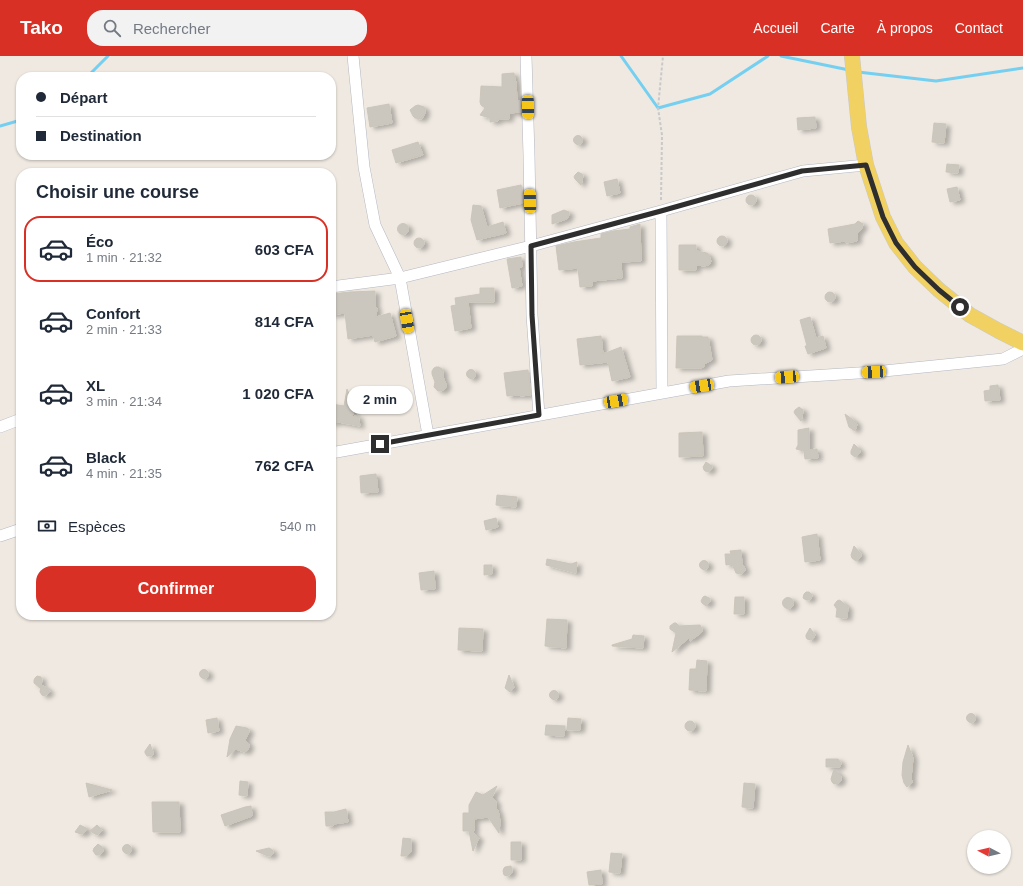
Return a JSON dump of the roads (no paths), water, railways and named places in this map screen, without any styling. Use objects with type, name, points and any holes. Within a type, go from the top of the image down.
[{"type":"main road","points":[[852,56],[859,127],[866,165],[883,217],[896,243],[915,267],[939,290],[970,315],[1023,343]]},
{"type":"street","points":[[353,56],[364,167],[375,225],[400,278],[428,435]]},
{"type":"street","points":[[526,56],[532,315],[539,415]]},
{"type":"street","points":[[336,286],[400,278],[531,246],[802,171],[866,165]]},
{"type":"street","points":[[661,211],[662,393]]},
{"type":"street","points":[[336,452],[729,381],[874,372],[1003,359],[1023,349]]},
{"type":"street","points":[[0,428],[16,421]]},
{"type":"street","points":[[0,536],[16,531]]},
{"type":"waterway","points":[[92,72],[108,56]]},
{"type":"waterway","points":[[621,56],[658,108],[710,94],[768,56]]},
{"type":"waterway","points":[[781,56],[849,70]]},
{"type":"waterway","points":[[858,72],[936,81],[1023,68]]},
{"type":"waterway","points":[[0,126],[16,121]]}]
